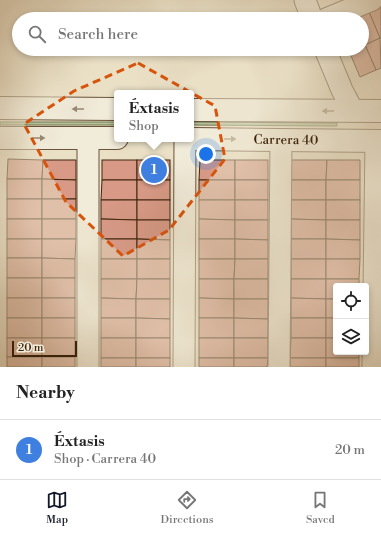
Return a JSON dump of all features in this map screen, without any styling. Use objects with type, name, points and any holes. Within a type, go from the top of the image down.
[{"type":"street","points":[[305,0],[309,12]]},
{"type":"street","points":[[343,12],[372,0]]},
{"type":"street","points":[[328,56],[342,90],[353,111]]},
{"type":"street","points":[[0,108],[114,109]]},
{"type":"street","points":[[194,110],[381,111]]},
{"type":"street","points":[[0,138],[114,138]]},
{"type":"street","points":[[88,138],[88,367]]},
{"type":"street","name":"Carrera 40","points":[[194,139],[378,141]]},
{"type":"street","points":[[279,367],[281,140]]},
{"type":"street","points":[[372,367],[378,141]]},
{"type":"street","points":[[184,367],[185,142]]},
{"type":"highlighted area","points":[[138,63],[215,106],[225,159],[169,230],[123,256],[66,202],[24,124],[74,91]]},
{"type":"green space","points":[[0,122],[114,122],[114,125],[0,125]]},
{"type":"green space","points":[[194,122],[337,123],[337,126],[194,125]]},
{"type":"building","points":[[381,7],[381,38],[380,38],[369,12]]},
{"type":"building","points":[[369,12],[380,38],[369,43]]},
{"type":"building","points":[[380,38],[381,68],[376,70],[369,54],[369,43]]},
{"type":"building","points":[[369,54],[376,70],[360,77],[351,56],[369,56]]},
{"type":"building","points":[[8,159],[43,160],[42,179],[7,179]]},
{"type":"building","points":[[43,160],[76,160],[76,180],[42,179]]},
{"type":"building","points":[[102,160],[137,160],[137,180],[102,180]]},
{"type":"building","points":[[137,160],[170,160],[170,180],[137,180]]},
{"type":"building","points":[[200,160],[235,160],[235,180],[199,180]]},
{"type":"building","points":[[235,160],[268,160],[268,180],[235,180]]},
{"type":"building","points":[[291,160],[327,160],[326,180],[291,180]]},
{"type":"building","points":[[327,160],[360,160],[360,180],[326,180]]},
{"type":"building","points":[[7,179],[42,179],[42,199],[7,199]]},
{"type":"building","points":[[42,179],[76,180],[76,199],[42,199]]},
{"type":"building","points":[[102,180],[137,180],[137,200],[101,200]]},
{"type":"building","points":[[137,180],[170,180],[170,200],[137,200]]},
{"type":"building","points":[[199,180],[235,180],[235,200],[199,200]]},
{"type":"building","points":[[235,180],[268,180],[268,200],[235,200]]},
{"type":"building","points":[[291,180],[326,180],[326,200],[291,200]]},
{"type":"building","points":[[326,180],[360,180],[360,200],[326,200]]},
{"type":"building","points":[[7,199],[42,199],[42,219],[7,219]]},
{"type":"building","points":[[42,199],[76,199],[76,219],[42,219]]},
{"type":"building","points":[[101,200],[137,200],[137,220],[101,219]]},
{"type":"building","points":[[137,200],[170,200],[170,220],[137,220]]},
{"type":"building","points":[[199,200],[235,200],[235,220],[199,219]]},
{"type":"building","points":[[235,200],[268,200],[268,220],[235,220]]},
{"type":"building","points":[[291,200],[326,200],[326,220],[291,219]]},
{"type":"building","points":[[326,200],[360,200],[360,220],[326,220]]},
{"type":"building","points":[[7,219],[42,219],[42,239],[7,239]]},
{"type":"building","points":[[42,219],[76,219],[76,239],[42,239]]},
{"type":"building","points":[[101,219],[137,220],[137,239],[101,239]]},
{"type":"building","points":[[199,219],[235,220],[235,239],[199,239]]},
{"type":"building","points":[[291,219],[326,220],[326,239],[291,239]]},
{"type":"building","points":[[137,220],[170,220],[170,240],[137,239]]},
{"type":"building","points":[[235,220],[268,220],[268,240],[235,239]]},
{"type":"building","points":[[326,220],[360,220],[360,240],[326,239]]},
{"type":"building","points":[[7,239],[42,239],[42,258],[7,258]]},
{"type":"building","points":[[42,239],[76,239],[75,259],[42,258]]},
{"type":"building","points":[[101,239],[137,239],[137,259],[101,259]]},
{"type":"building","points":[[137,239],[170,240],[170,259],[137,259]]},
{"type":"building","points":[[199,239],[235,239],[235,259],[199,259]]},
{"type":"building","points":[[235,239],[268,240],[268,259],[235,259]]},
{"type":"building","points":[[291,239],[326,239],[326,259],[291,259]]},
{"type":"building","points":[[326,239],[360,240],[360,259],[326,259]]},
{"type":"building","points":[[7,258],[42,258],[42,278],[7,278]]},
{"type":"building","points":[[42,258],[75,259],[75,278],[42,278]]},
{"type":"building","points":[[101,259],[137,259],[137,279],[101,279]]},
{"type":"building","points":[[137,259],[170,259],[170,279],[137,279]]},
{"type":"building","points":[[199,259],[235,259],[234,279],[199,279]]},
{"type":"building","points":[[235,259],[268,259],[268,279],[234,279]]},
{"type":"building","points":[[291,259],[326,259],[326,279],[291,279]]},
{"type":"building","points":[[326,259],[360,259],[359,279],[326,279]]},
{"type":"building","points":[[7,278],[42,278],[42,298],[7,298]]},
{"type":"building","points":[[42,278],[75,278],[75,298],[42,298]]},
{"type":"building","points":[[101,279],[137,279],[136,299],[101,298]]},
{"type":"building","points":[[137,279],[170,279],[170,299],[136,299]]},
{"type":"building","points":[[199,279],[234,279],[234,299],[199,298]]},
{"type":"building","points":[[234,279],[268,279],[268,299],[234,299]]},
{"type":"building","points":[[291,279],[326,279],[326,299],[291,298]]},
{"type":"building","points":[[326,279],[359,279],[359,283],[333,283],[333,299],[326,299]]},
{"type":"building","points":[[7,298],[42,298],[42,318],[7,318]]},
{"type":"building","points":[[42,298],[75,298],[75,318],[42,318]]},
{"type":"building","points":[[101,298],[136,299],[136,318],[101,318]]},
{"type":"building","points":[[199,298],[234,299],[234,318],[199,318]]},
{"type":"building","points":[[291,298],[326,299],[326,318],[291,318]]},
{"type":"building","points":[[136,299],[170,299],[170,319],[136,318]]},
{"type":"building","points":[[234,299],[268,299],[268,319],[234,318]]},
{"type":"building","points":[[326,299],[333,299],[333,318],[326,318]]},
{"type":"building","points":[[7,318],[42,318],[42,338],[7,338]]},
{"type":"building","points":[[42,318],[75,318],[75,338],[42,338]]},
{"type":"building","points":[[101,318],[136,318],[136,338],[101,338]]},
{"type":"building","points":[[136,318],[170,319],[170,338],[136,338]]},
{"type":"building","points":[[199,318],[234,318],[234,338],[199,338]]},
{"type":"building","points":[[234,318],[268,319],[268,338],[234,338]]},
{"type":"building","points":[[291,318],[326,318],[326,338],[291,338]]},
{"type":"building","points":[[326,318],[333,318],[333,338],[326,338]]},
{"type":"building","points":[[7,338],[42,338],[42,357],[7,357]]},
{"type":"building","points":[[42,338],[75,338],[75,357],[42,357]]},
{"type":"building","points":[[101,338],[136,338],[136,358],[101,358]]},
{"type":"building","points":[[136,338],[170,338],[170,358],[136,358]]},
{"type":"building","points":[[199,338],[234,338],[234,358],[199,358]]},
{"type":"building","points":[[234,338],[268,338],[268,358],[234,358]]},
{"type":"building","points":[[291,338],[326,338],[326,358],[290,358]]},
{"type":"building","points":[[326,338],[333,338],[333,355],[359,355],[359,358],[326,358]]},
{"type":"building","points":[[7,357],[42,357],[42,367],[7,367]]},
{"type":"building","points":[[42,357],[75,357],[75,367],[42,367]]},
{"type":"building","points":[[101,358],[136,358],[136,367],[101,367]]},
{"type":"building","points":[[136,358],[170,358],[170,367],[136,367]]},
{"type":"building","points":[[199,358],[234,358],[234,367],[199,367]]},
{"type":"building","points":[[234,358],[268,358],[267,367],[234,367]]},
{"type":"building","points":[[290,358],[326,358],[326,367],[290,367]]},
{"type":"building","points":[[326,358],[359,358],[359,367],[326,367]]},
{"type":"place","name":"Éxtasis","points":[[154,170]]}]
